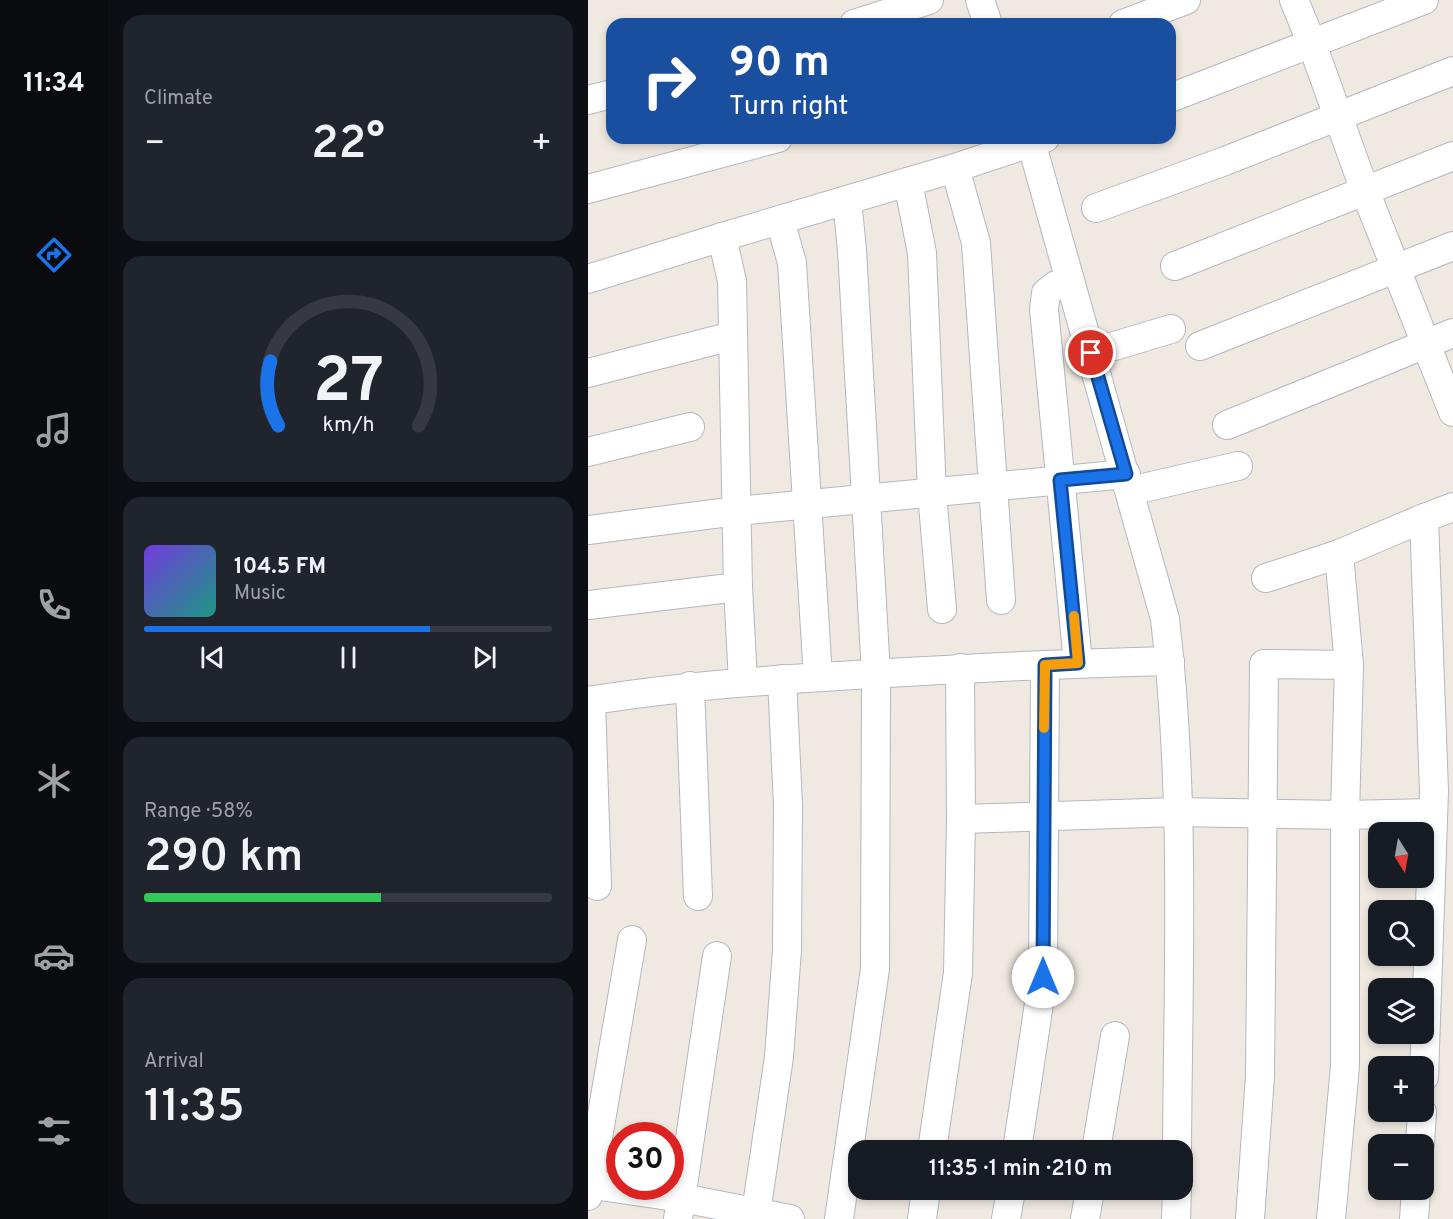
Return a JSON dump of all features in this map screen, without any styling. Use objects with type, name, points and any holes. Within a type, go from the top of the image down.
[{"type":"street","points":[[874,18],[929,0]]},
{"type":"street","points":[[980,0],[986,18]]},
{"type":"street","points":[[1139,18],[1186,0]]},
{"type":"street","points":[[1294,0],[1365,190],[1453,412]]},
{"type":"street","points":[[1176,96],[1424,0]]},
{"type":"street","points":[[1096,208],[1225,161],[1453,70]]},
{"type":"street","points":[[588,100],[606,96]]},
{"type":"street","points":[[588,189],[756,144]]},
{"type":"street","points":[[588,279],[955,168],[1021,144]]},
{"type":"street","points":[[1036,144],[1071,284],[1165,619],[1170,661],[1178,812],[1177,1140]]},
{"type":"street","points":[[1175,266],[1453,156]]},
{"type":"street","points":[[955,168],[976,243],[1001,600]]},
{"type":"street","points":[[908,182],[922,253],[932,493],[942,609]]},
{"type":"street","points":[[839,1219],[875,969],[876,674],[852,250],[847,200]]},
{"type":"street","points":[[780,220],[792,263],[818,676]]},
{"type":"street","points":[[722,237],[732,281],[738,587],[743,682]]},
{"type":"street","points":[[1200,346],[1453,246]]},
{"type":"street","points":[[1071,284],[1056,285],[1046,293],[1044,309],[1078,663]]},
{"type":"street","points":[[1091,353],[1171,328]]},
{"type":"street","points":[[1227,425],[1453,333]]},
{"type":"street","points":[[588,373],[732,336]]},
{"type":"street","points":[[588,452],[690,428]]},
{"type":"street","points":[[588,530],[737,511],[1060,480],[1128,482],[1238,466]]},
{"type":"street","points":[[1266,578],[1339,554],[1453,507]]},
{"type":"street","points":[[1424,518],[1442,717],[1439,799],[1442,861],[1426,1056]]},
{"type":"street","points":[[1331,1219],[1345,1066],[1345,815],[1349,665],[1339,554]]},
{"type":"street","points":[[588,605],[738,587]]},
{"type":"street","points":[[597,886],[590,701],[690,686],[818,676],[960,668],[1170,661]]},
{"type":"street","points":[[1250,1219],[1260,1076],[1264,664],[1349,665]]},
{"type":"street","points":[[1019,1140],[1043,977],[1042,817],[1045,665]]},
{"type":"street","points":[[933,1140],[958,973],[962,819],[960,668]]},
{"type":"street","points":[[755,1216],[779,1057],[787,950],[788,805],[782,679]]},
{"type":"street","points":[[690,686],[698,896]]},
{"type":"street","points":[[962,819],[1178,812],[1345,815],[1439,799]]},
{"type":"street","points":[[632,940],[589,1188],[680,1208],[790,1219]]},
{"type":"street","points":[[680,1208],[717,956]]},
{"type":"street","points":[[1098,1140],[1115,1036]]},
{"type":"street","points":[[922,1219],[925,1200]]},
{"type":"street","points":[[1006,1219],[1009,1200]]},
{"type":"street","points":[[1085,1219],[1088,1200]]},
{"type":"street","points":[[1176,1219],[1177,1200]]},
{"type":"street","points":[[1414,1219],[1415,1200]]},
{"type":"slow traffic","points":[[1044,728],[1045,665],[1078,663],[1074,616]]},
{"type":"route","points":[[1043,977],[1042,817],[1045,665],[1078,663],[1060,480],[1126,474],[1091,353]]}]
